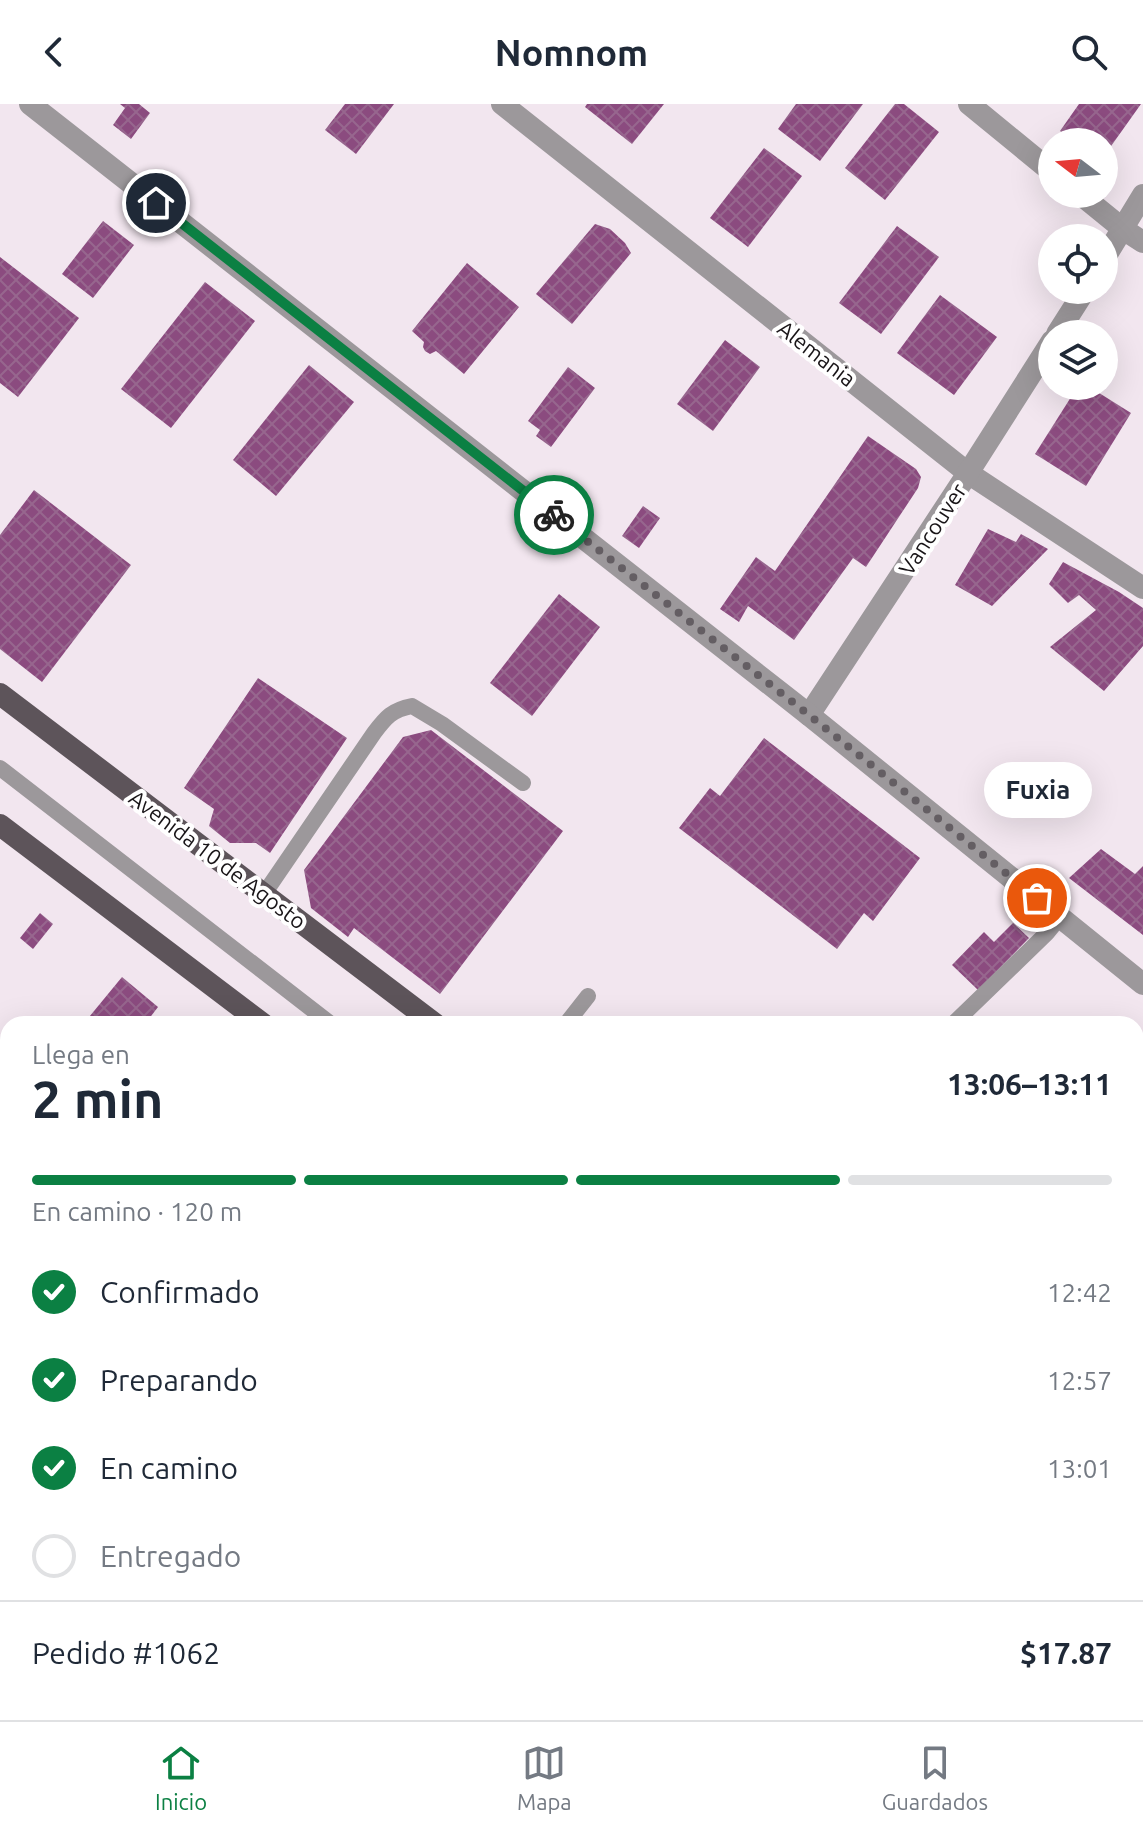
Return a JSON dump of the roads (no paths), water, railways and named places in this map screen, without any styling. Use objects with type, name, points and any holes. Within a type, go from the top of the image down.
[{"type":"main road","name":"Avenida 10 de Agosto","points":[[0,694],[424,1016]]},
{"type":"main road","points":[[0,825],[252,1016]]},
{"type":"street","points":[[30,104],[809,715],[1143,984]]},
{"type":"street","name":"Alemania","points":[[502,104],[968,473],[1143,588]]},
{"type":"street","points":[[969,104],[1038,161]]},
{"type":"street","points":[[1118,237],[1143,195]]},
{"type":"street","points":[[1097,208],[1143,242]]},
{"type":"street","name":"Vancouver","points":[[809,715],[1038,363]]},
{"type":"lane","points":[[264,894],[374,733],[385,718],[398,709],[412,706],[523,783]]},
{"type":"lane","points":[[0,768],[321,1016]]},
{"type":"lane","points":[[961,1016],[1060,917]]},
{"type":"lane","points":[[572,1016],[588,996]]},
{"type":"place","name":"Fuxia","points":[[1037,898]]}]
